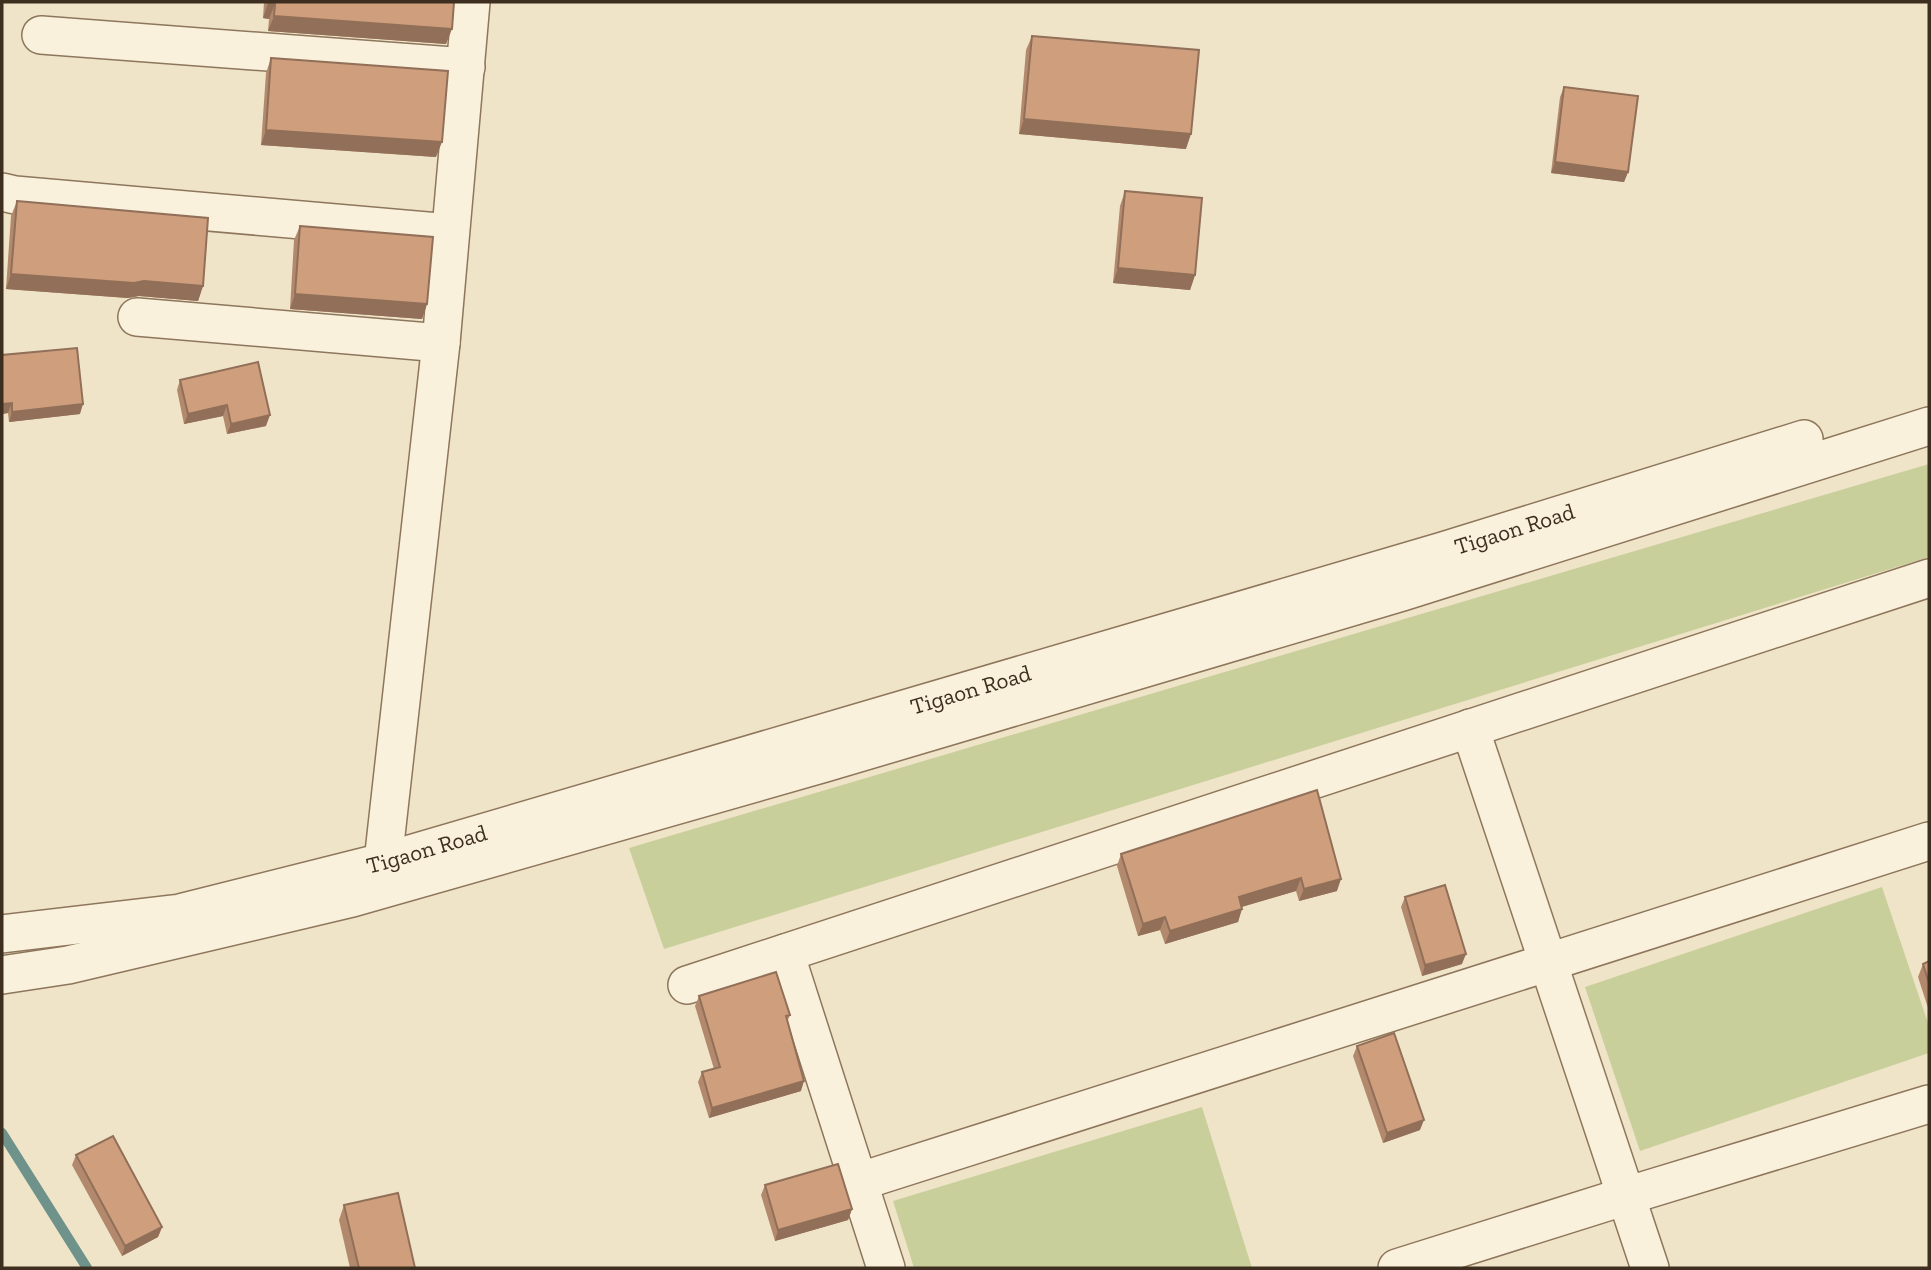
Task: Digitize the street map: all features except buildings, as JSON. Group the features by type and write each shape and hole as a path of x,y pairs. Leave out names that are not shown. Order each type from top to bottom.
{"street":[{"path":"383,862 440,343 471,2"},
{"path":"41,35 466,68"},
{"path":"2,192 450,233"},
{"path":"137,317 440,343"},
{"name":"Tigaon Road","path":"2,934 180,913 383,862 1443,551 1929,400"},
{"path":"2,975 68,965 365,895 825,763 1402,592 1929,426"},
{"path":"687,985 1929,578"},
{"path":"1469,728 1650,1268"},
{"path":"858,1182 1929,841"},
{"path":"785,953 886,1268"},
{"path":"1397,1268 1929,1104"}],"green space":[{"path":"1929,464 1929,557 664,949 629,848"},
{"path":"1882,887 1929,1026 1929,1053 1640,1151 1585,987"},
{"path":"1202,1107 1252,1268 914,1268 893,1201"}],"waterway":[{"path":"2,1133 87,1268"}]}
